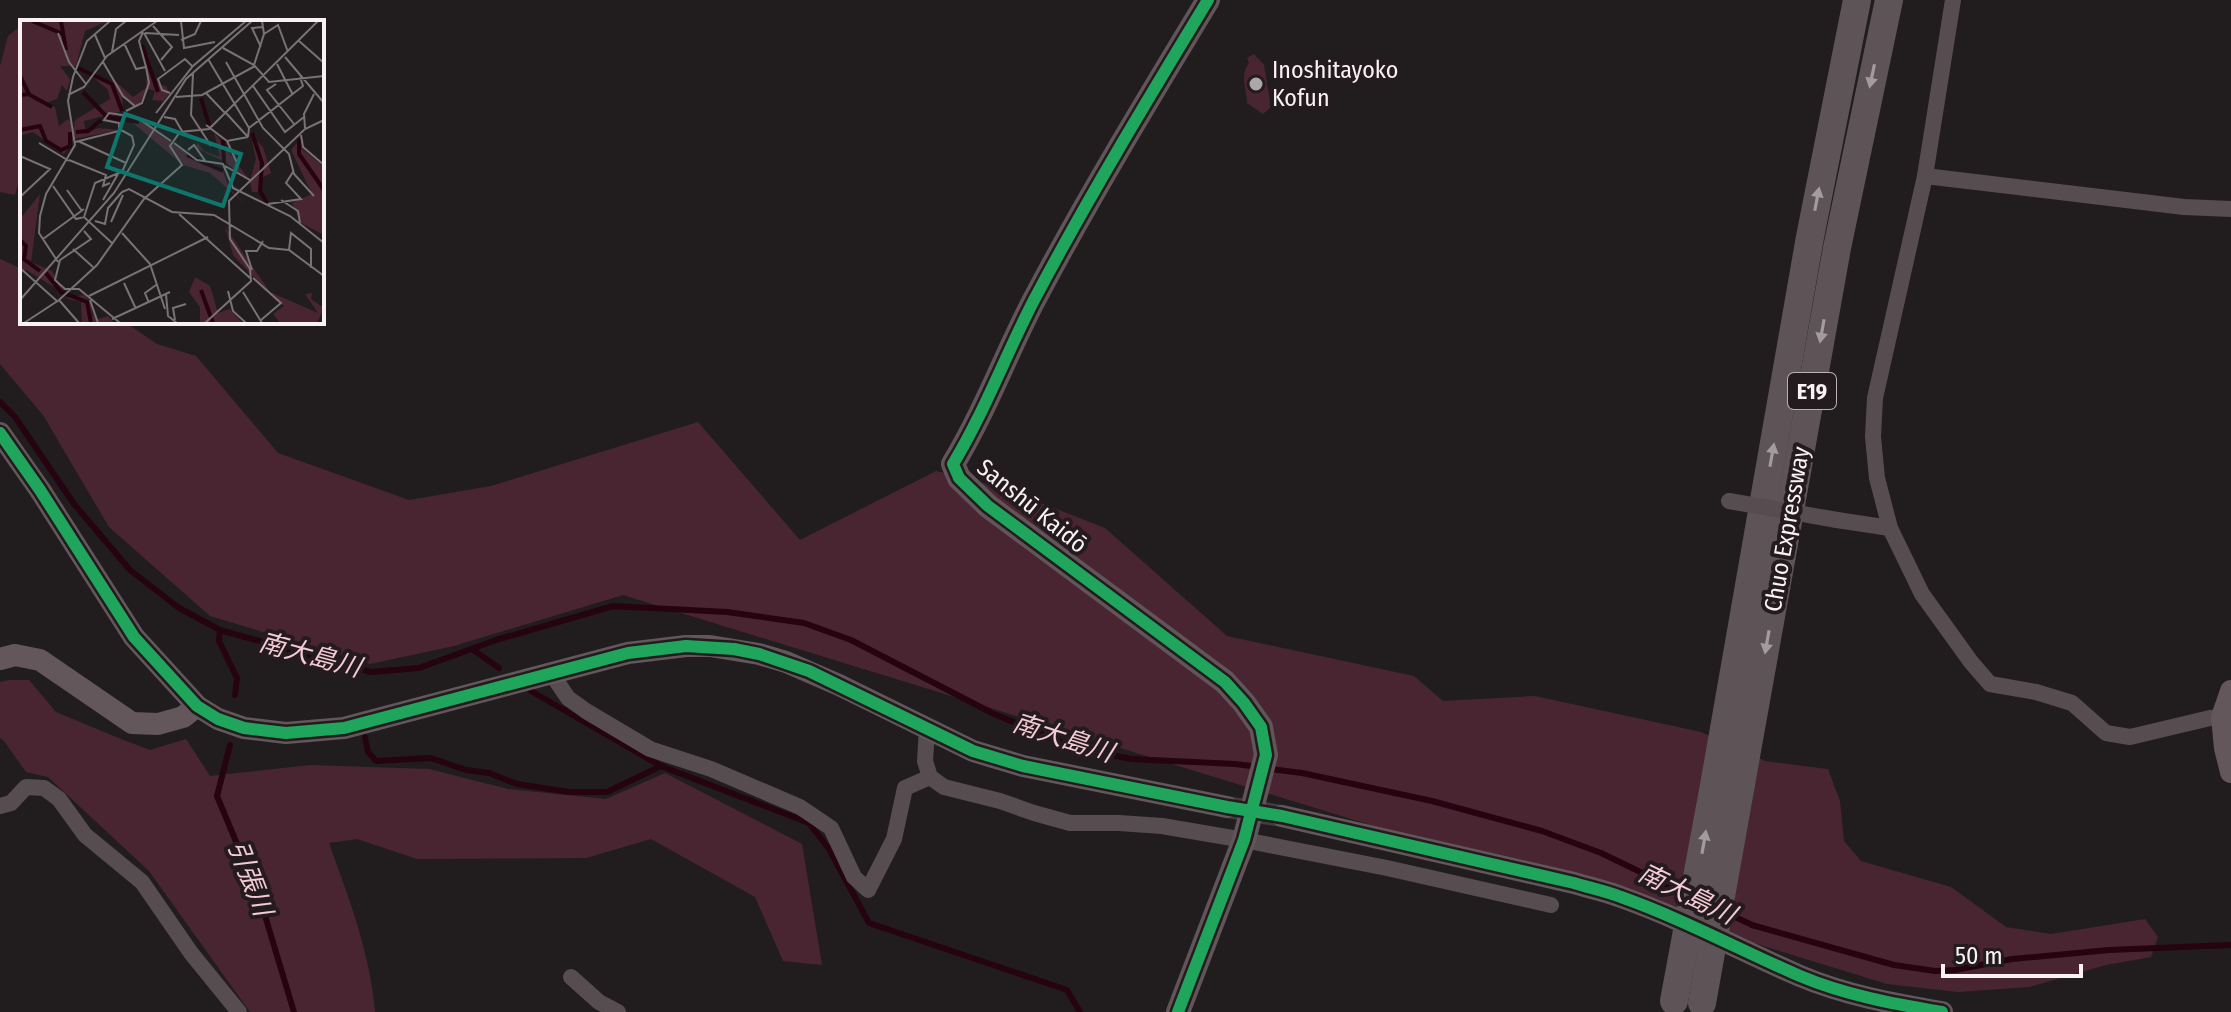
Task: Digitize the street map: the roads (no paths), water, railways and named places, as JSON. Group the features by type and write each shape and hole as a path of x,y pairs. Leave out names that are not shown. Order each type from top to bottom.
{"highway":[{"name":"Chuo Expressway","path":"1701,1008 1728,782 1810,237 1857,0"},
{"name":"Chuo Expressway","path":"1673,1007 1728,782 1889,0"}],"main road":[{"name":"Sanshū Kaidō","path":"1178,1012 1244,840 1266,755 1261,727 1225,682 988,506 959,478 953,464 1086,204 1208,0"}],"street":[{"path":"1953,0 1925,176 1875,398 1873,437 1877,478 1890,528 1922,594 1990,684 2036,692 2072,703 2106,733 2130,737 2222,717"},
{"path":"1925,176 2184,207 2231,209"},
{"path":"0,433 134,637 197,706 218,719 244,728 286,733 317,732 370,723 628,653 686,646 734,649 809,671 973,751 1023,766 1227,807"},
{"path":"1729,501 1890,528"},
{"path":"0,659 15,655 40,660 132,723 158,724 183,717 197,706"},
{"path":"551,673 568,698 650,749 711,769 800,807 831,828 854,877 868,890 894,839 905,788 930,777"},
{"path":"2231,691 2222,717 2231,772"},
{"path":"927,729 925,761 930,777 944,787 1070,823 1162,826 1387,868 1551,905"},
{"path":"0,806 11,803 26,787 44,788 59,799 85,835 142,882 191,953 239,1012"},
{"path":"1282,816 1619,896 1843,991 1942,1012"},
{"path":"571,977 599,1002 618,1012"}],"waterway":[{"name":"南大島川","path":"0,402 15,417 74,504 130,570 179,608 220,630 371,672 419,668 496,640 613,606 727,612 804,623 851,640 994,714 1073,747 1131,759 1259,767"},
{"name":"引張川","path":"220,630 219,641 237,678 235,695"},
{"path":"472,649 499,668"},
{"path":"531,691 661,766 809,823 829,849 869,923 1067,990 1080,1012"},
{"path":"365,737 368,752 376,761 431,758 466,770 489,773 517,784 569,792 607,792 661,766"},
{"name":"引張川","path":"230,745 217,796 260,899 294,1012"},
{"name":"南大島川","path":"1270,769 1432,801 1542,831 1601,853 1686,894"},
{"name":"南大島川","path":"1725,912 1752,925 1894,965 1935,971 2012,959 2109,950 2231,945"}],"tunnel":[{"path":"1227,807 1282,816"}],"place":[{"name":"Inoshitayoko Kofun","path":"1256,84"}]}
